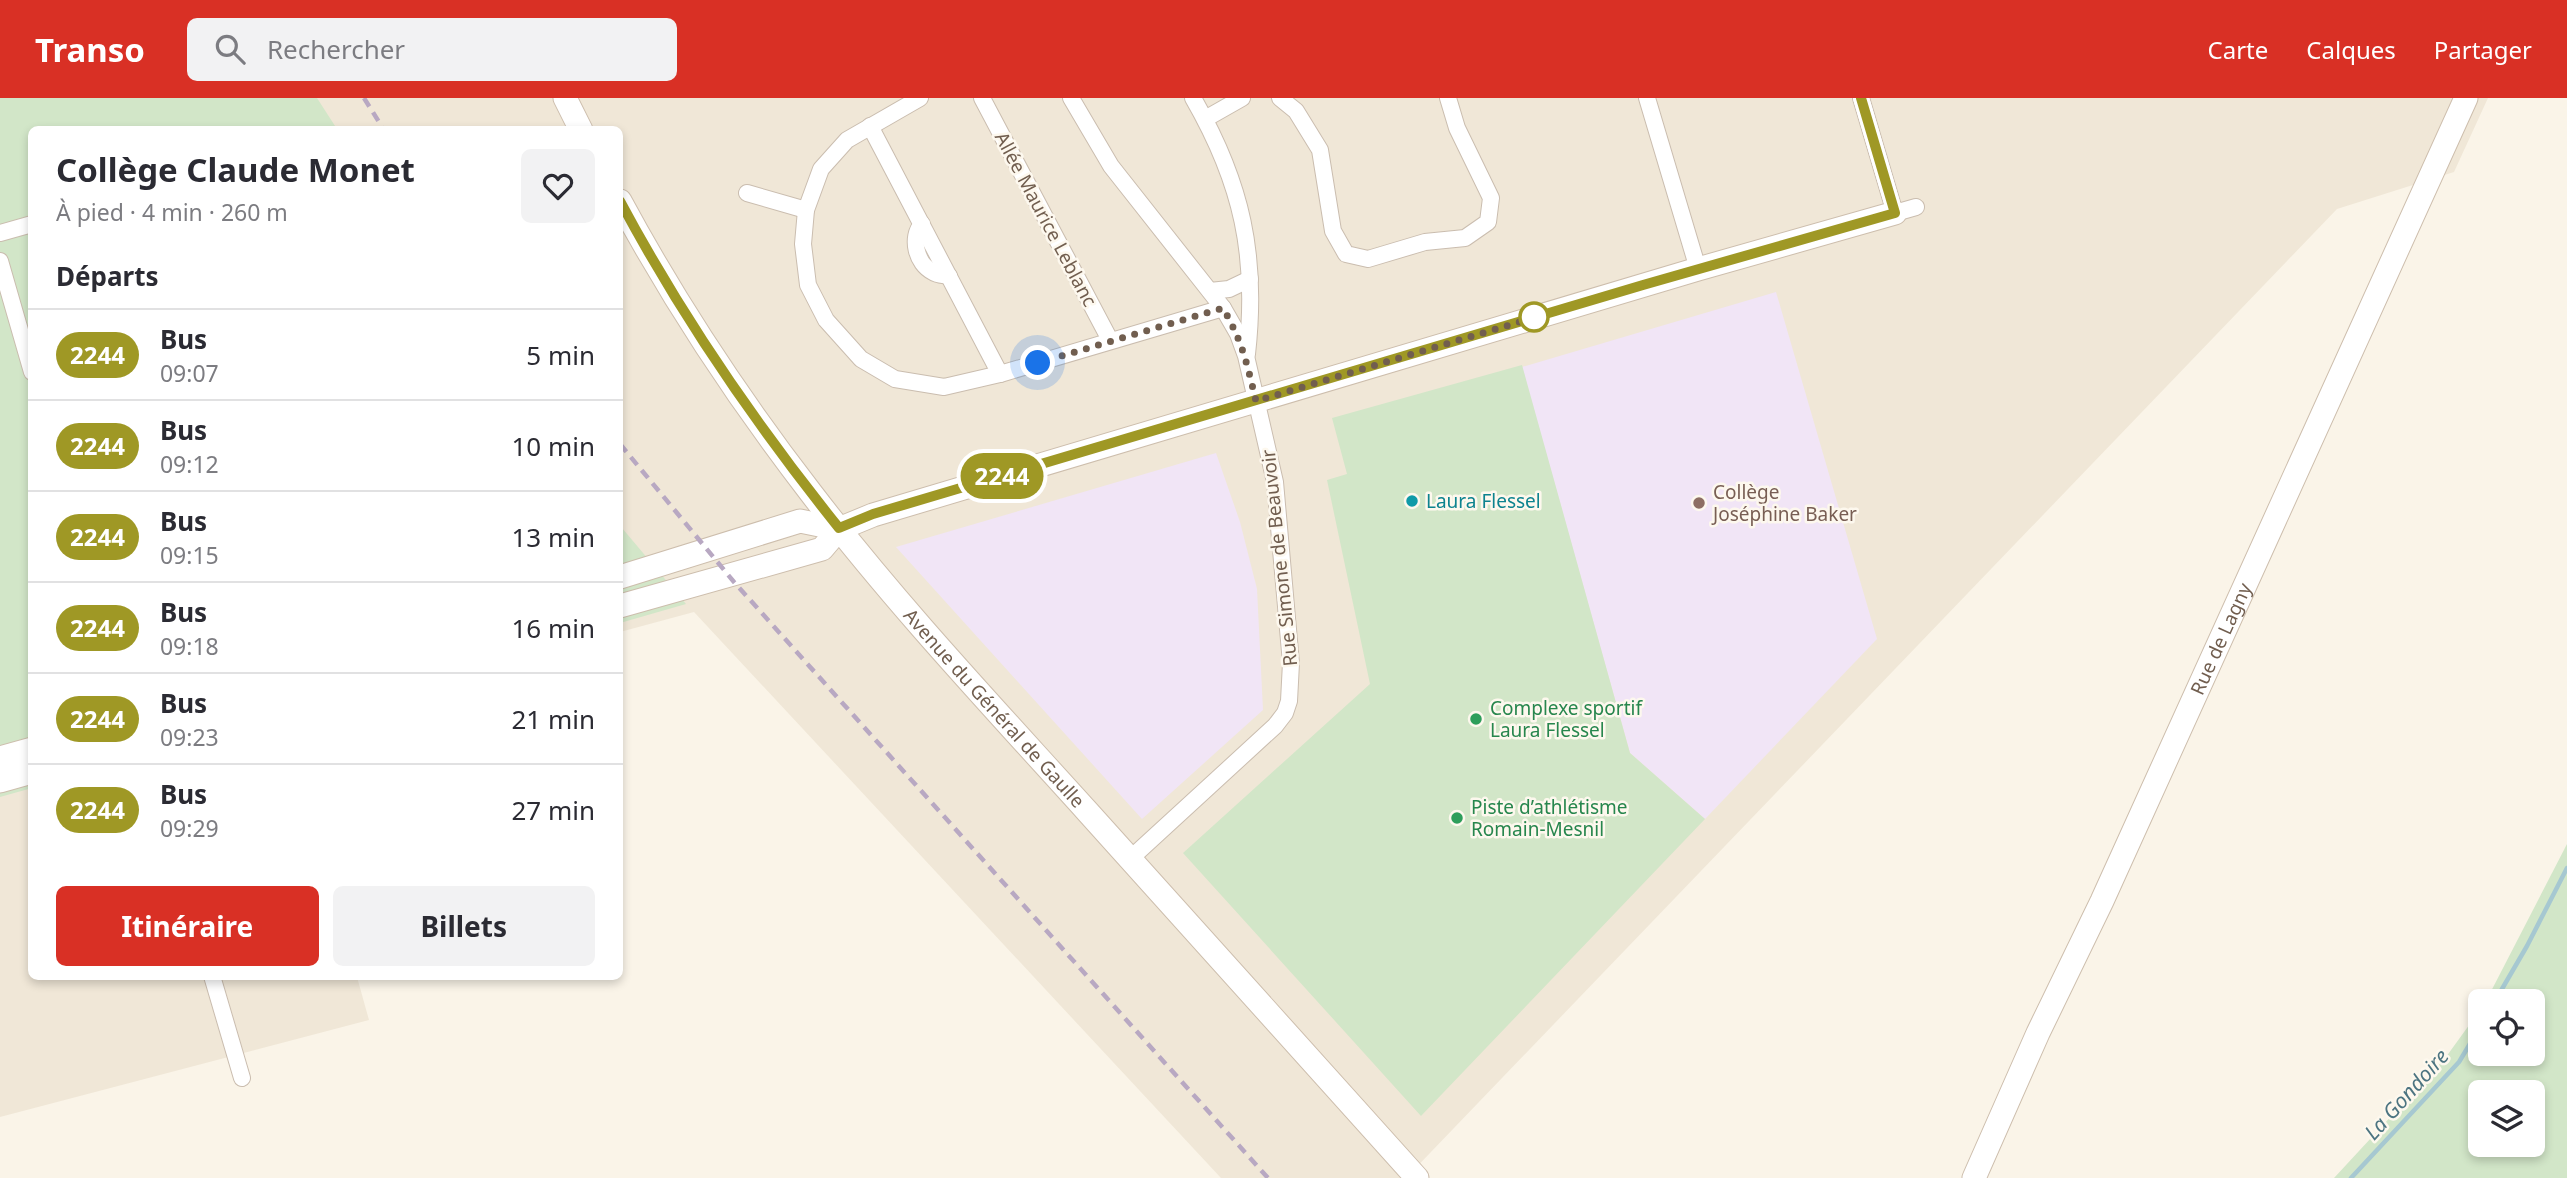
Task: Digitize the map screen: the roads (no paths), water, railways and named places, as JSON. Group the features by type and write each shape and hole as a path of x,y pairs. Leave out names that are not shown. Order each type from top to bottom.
{"main road":[{"path":"565,98 578,126"},
{"name":"Rue de Lagny","path":"1974,1178 2466,98"},
{"name":"Avenue du Général de Gaulle","path":"623,207 650,257 730,381 839,528 935,644 1417,1178"},
{"path":"623,605 822,549 839,528 873,514 1905,210"},
{"path":"623,576 800,522 839,528"},
{"path":"0,758 28,750"},
{"path":"0,781 28,773"}],"street":[{"path":"920,98 847,140 821,169 806,210 803,244 808,285 826,320 861,359 895,379 944,387 1000,374 1223,308"},
{"name":"Allée Maurice Leblanc","path":"982,98 1110,340"},
{"path":"1071,98 1111,166 1223,308 1247,356"},
{"path":"1193,98 1231,173 1239,199 1250,279 1251,318 1247,356"},
{"path":"1205,120 1242,98"},
{"path":"1280,98 1296,111 1320,150 1333,231 1346,254 1368,259 1425,242 1465,238 1488,222 1491,198 1457,128 1448,98"},
{"path":"1647,98 1698,269"},
{"path":"1861,98 1905,210"},
{"path":"870,126 1000,374"},
{"path":"747,193 806,210"},
{"path":"0,233 28,226"},
{"path":"0,261 28,358"},
{"path":"1210,291 1228,289 1250,279"},
{"name":"Rue Simone de Beauvoir","path":"1130,859 1275,726 1285,713 1289,701 1291,663 1275,482 1247,356"},
{"path":"213,980 242,1078"}],"waterway":[{"name":"La Gondoire","path":"2502,989 2567,868"},
{"name":"La Gondoire","path":"2351,1178 2459,1062 2468,1047"}],"railway":[{"path":"364,98 382,126"},
{"path":"623,448 734,582 1268,1178"}],"place":[{"name":"Laura Flessel","path":"1412,501"},
{"name":"Collège Joséphine Baker","path":"1699,503"},
{"name":"Complexe sportif Laura Flessel","path":"1476,719"},
{"name":"Piste d’athlétisme Romain-Mesnil","path":"1457,818"}]}
